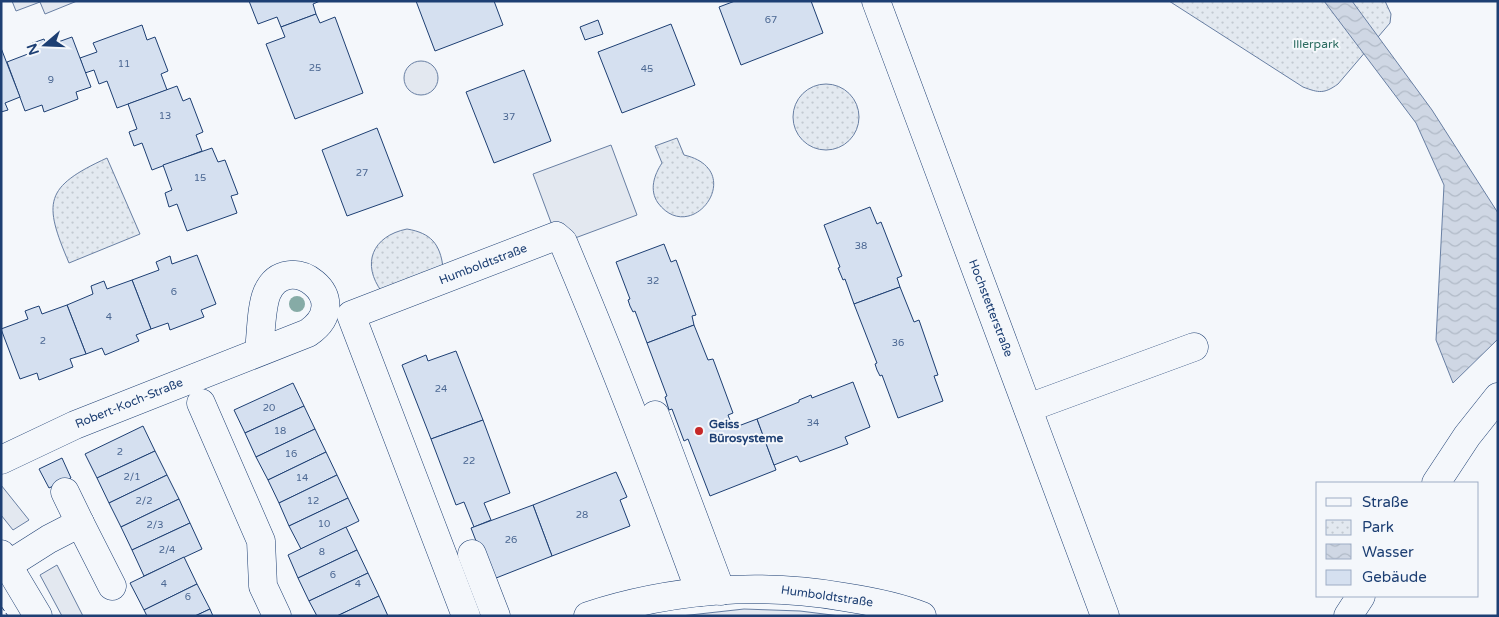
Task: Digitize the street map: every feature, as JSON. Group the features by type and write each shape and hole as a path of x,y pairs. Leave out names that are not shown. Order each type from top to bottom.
{"street":[{"name":"Hochstetterstraße","path":"876,1 1105,616"},
{"name":"Humboldtstraße","path":"466,616 351,316 556,236 563,242 595,319 682,543 710,591"},
{"path":"1028,408 1194,347"},
{"name":"Robert-Koch-Straße","path":"1,460 75,425 259,351"},
{"path":"1437,482 1467,436 1498,397"},
{"path":"201,403 261,541 263,586 277,616"},
{"path":"655,415 710,591"},
{"path":"65,492 112,586"},
{"path":"38,616 5,559 80,523"},
{"path":"472,554 496,616"},
{"name":"Humboldtstraße","path":"588,616 643,601 710,591 772,589 860,599 922,616"},
{"path":"1348,616 1360,597"}],"green space":[{"name":"Illerpark","path":"1169,1 1385,1 1391,14 1390,23 1338,84 1329,90 1321,92 1303,87"},
{"path":"832,84 850,93 857,104 859,117 857,130 850,141 839,148 820,150 802,141 795,130 793,111 802,93 813,86"},
{"path":"677,138 684,155 703,163 712,175 713,189 708,202 698,212 686,217 672,214 658,203 653,188 657,172 662,163 655,146"},
{"path":"107,158 140,234 69,263 55,225 53,211 55,198 60,188 71,178"},
{"path":"407,229 422,233 433,241 442,259 443,267 382,292 372,271 371,262 374,253 378,245 385,238"}],"shaded area":[{"path":"12,1 77,1 45,14 40,2 16,11"},
{"path":"421,61 433,66 438,78 433,90 421,95 409,90 404,78 409,66"},
{"path":"611,145 637,215 559,244 533,174"},
{"path":"1,485 29,520 13,530 1,515"},
{"path":"57,565 83,616 62,616 40,575"},
{"path":"744,609 800,611 840,616 681,616"}],"water":[{"path":"1324,1 1352,1 1432,110 1498,213 1498,339 1453,383 1436,340 1444,185 1416,123"}],"building":[{"path":"249,1 320,1 313,4 316,14 281,27 277,17 258,24"},
{"path":"416,1 494,1 503,25 435,51"},
{"path":"735,1 811,1 823,33 741,65 719,7"},
{"path":"316,14 320,23 335,17 363,93 295,119 266,44 285,37 281,27"},
{"path":"598,20 603,34 585,40 580,27"},
{"path":"671,24 695,85 622,113 598,52"},
{"path":"142,25 147,40 155,37 168,71 161,74 167,90 117,108 107,81 99,84 94,70 85,73 80,58 97,52 93,43"},
{"path":"72,37 91,87 76,92 78,99 44,112 42,105 25,111 7,62 33,52 30,44 44,39 47,46"},
{"path":"1,48 20,97 5,103 8,110 1,112"},
{"path":"524,70 551,141 494,163 466,92"},
{"path":"177,86 183,101 190,98 203,132 196,135 202,151 152,170 142,143 134,146 129,132 137,129 128,104"},
{"path":"377,128 403,196 347,216 322,150"},
{"path":"212,148 218,162 225,160 238,194 231,196 237,213 187,231 177,204 169,207 165,193 172,190 163,165"},
{"path":"870,207 877,224 881,222 902,276 897,278 900,287 854,304 845,279 843,280 838,268 840,267 824,225"},
{"path":"664,244 671,262 676,260 696,315 692,316 694,325 647,343 635,311 633,312 630,306 628,300 630,299 616,262"},
{"path":"197,255 216,304 201,310 204,317 170,330 168,323 151,329 132,280 159,270 156,262 170,256 172,264"},
{"path":"132,280 151,329 136,335 139,341 105,355 102,348 86,354 67,305 93,294 91,286 104,281 107,289"},
{"path":"900,287 914,322 919,320 938,375 934,376 943,401 898,418 882,375 880,376 877,370 875,364 877,363 854,304"},
{"path":"67,305 86,354 70,359 73,367 39,380 37,373 20,379 1,329 28,319 25,311 33,308 39,306 42,314"},
{"path":"694,325 708,360 713,359 733,413 728,415 733,428 757,419 776,470 710,496 688,439 684,441 672,409 669,410 665,397 667,396 647,343"},
{"path":"456,351 483,420 431,439 402,365 426,355 428,361"},
{"path":"853,382 870,427 845,437 848,444 800,462 797,456 774,465 757,419 799,402 799,400 811,395 812,398"},
{"path":"293,383 304,406 245,433 234,410"},
{"path":"304,406 315,429 256,457 245,433"},
{"path":"483,420 510,493 484,503 491,520 474,527 464,502 456,505 431,439"},
{"path":"143,426 155,451 97,478 85,454"},
{"path":"315,429 326,452 268,480 256,457"},
{"path":"155,451 167,475 109,503 97,478"},
{"path":"326,452 337,475 279,503 268,480"},
{"path":"62,458 71,478 49,488 39,469"},
{"path":"616,472 627,497 620,500 630,526 552,556 533,505"},
{"path":"167,475 179,499 121,527 109,503"},
{"path":"337,475 348,498 289,526 279,503"},
{"path":"348,498 359,521 301,549 289,526"},
{"path":"179,499 190,523 132,550 121,527"},
{"path":"533,505 552,556 491,580 471,528"},
{"path":"190,523 202,549 144,576 132,550"},
{"path":"346,527 357,550 298,578 288,555"},
{"path":"357,550 368,573 309,601 298,578"},
{"path":"184,557 197,584 144,610 130,583"},
{"path":"368,573 379,596 337,616 317,616 309,601"},
{"path":"197,584 210,609 195,616 147,616 144,610"},
{"path":"379,596 388,616 337,616"},
{"path":"210,609 213,616 195,616"}],"fence":[{"path":"1,606 8,616"}],"place":[{"name":"Geiss Bürosysteme","path":"699,431"}]}
